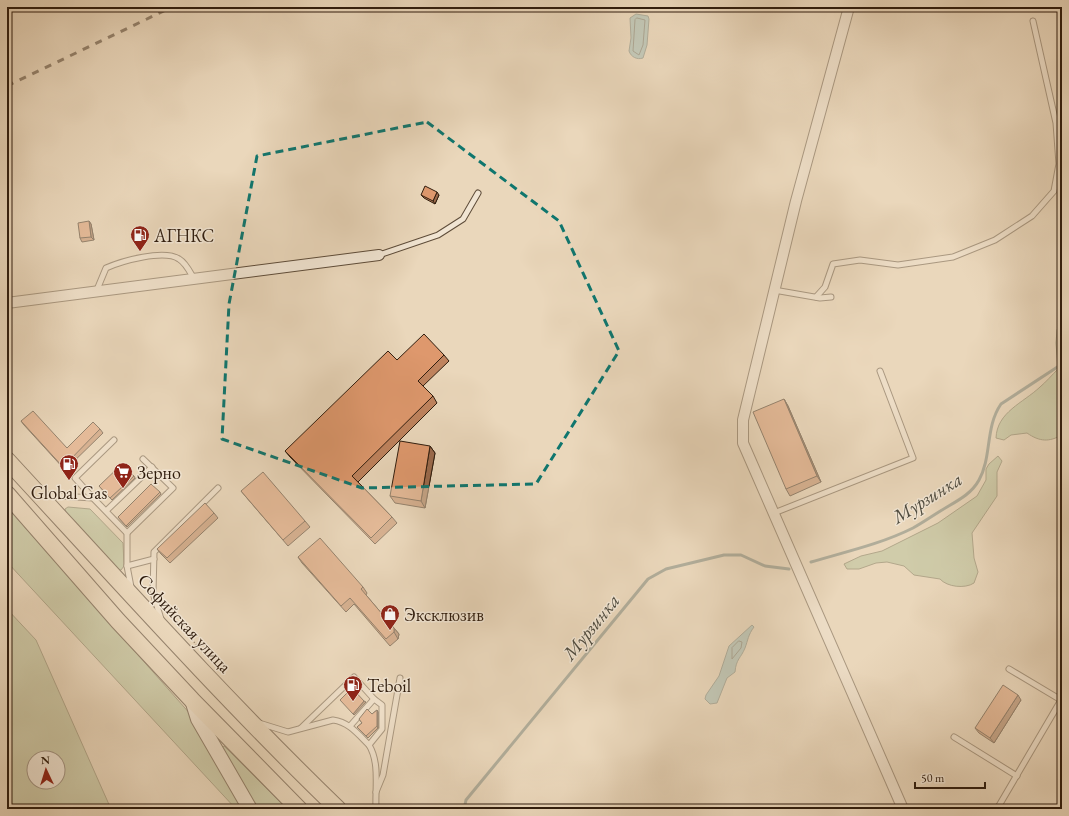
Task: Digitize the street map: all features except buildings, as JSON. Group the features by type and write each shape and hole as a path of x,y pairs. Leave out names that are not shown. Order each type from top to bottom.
{"main road":[{"name":"Софийская улица","path":"7,460 246,718 338,809"},
{"path":"7,494 118,621 192,700 299,809"}],"street":[{"path":"849,7 796,201 774,290 743,420 743,443 903,809"},
{"path":"7,303 379,254"},
{"path":"192,700 198,719 250,809"}],"lane":[{"path":"816,297 824,286 833,264 860,260 898,264 953,257 995,240 1032,216 1054,192 1059,164 1056,123 1033,21"},
{"path":"379,254 438,235 463,219 478,193"},
{"path":"96,292 106,268 117,263 142,257 163,256 179,258 194,279"},
{"path":"774,290 816,297 831,297"},
{"path":"774,513 913,458 880,371"},
{"path":"114,440 75,478 128,533"},
{"path":"133,596 127,566 128,533 173,488 143,459"},
{"path":"107,510 152,467"},
{"path":"165,632 153,593 154,552 218,488"},
{"path":"38,494 93,498"},
{"path":"127,566 154,559"},
{"path":"997,809 1061,700 1009,669"},
{"path":"300,728 354,677 374,699 382,705 382,729 369,745"},
{"path":"376,792 383,775 400,678"},
{"path":"350,726 374,699"},
{"path":"246,718 288,732 333,720 350,726 374,752 376,762 376,809"},
{"path":"954,737 1017,776"}],"highlighted area":[{"path":"427,122 559,221 619,351 536,484 362,488 222,439 229,304 257,156"}],"green space":[{"path":"1062,316 1062,435 1049,440 1036,438 1027,433 1011,435 1004,440 996,438 997,429 1006,415 1033,393 1058,369 1056,343 1057,330"},
{"path":"998,456 1002,461 997,472 997,496 972,533 974,558 978,572 974,583 966,586 951,585 940,579 914,575 904,566 887,562 876,563 859,569 847,569 844,564 861,556 882,551 938,523 977,496 986,480 986,469"},
{"path":"7,507 192,716 248,809 236,809 7,562"},
{"path":"68,507 90,509 123,543 124,566 121,570 119,570 66,515 65,509"},
{"path":"7,609 36,640 111,809 7,809"},
{"path":"224,746 287,809 258,809 220,749"}],"water":[{"path":"636,14 648,16 649,19 647,45 643,58 641,59 633,56 629,51 631,38 630,18"},
{"path":"752,625 754,627 738,661 735,672 727,678 717,703 710,704 705,699 706,695 719,676 729,646"}],"waterway":[{"name":"Мурзинка","path":"811,562 901,534 917,526 965,496 976,485 983,471 986,462 990,432 996,413 1001,404 1062,364"},
{"name":"Мурзинка","path":"464,809 466,800 648,579 666,569 724,555 741,555 765,566 789,569"}],"railway":[{"path":"7,86 172,7"}],"place":[{"name":"АГНКС","path":"140,252"},
{"name":"Global Gas","path":"69,481"},
{"name":"Зерно","path":"123,489"},
{"name":"Эксклюзив","path":"390,631"},
{"name":"Teboil","path":"353,702"}]}
